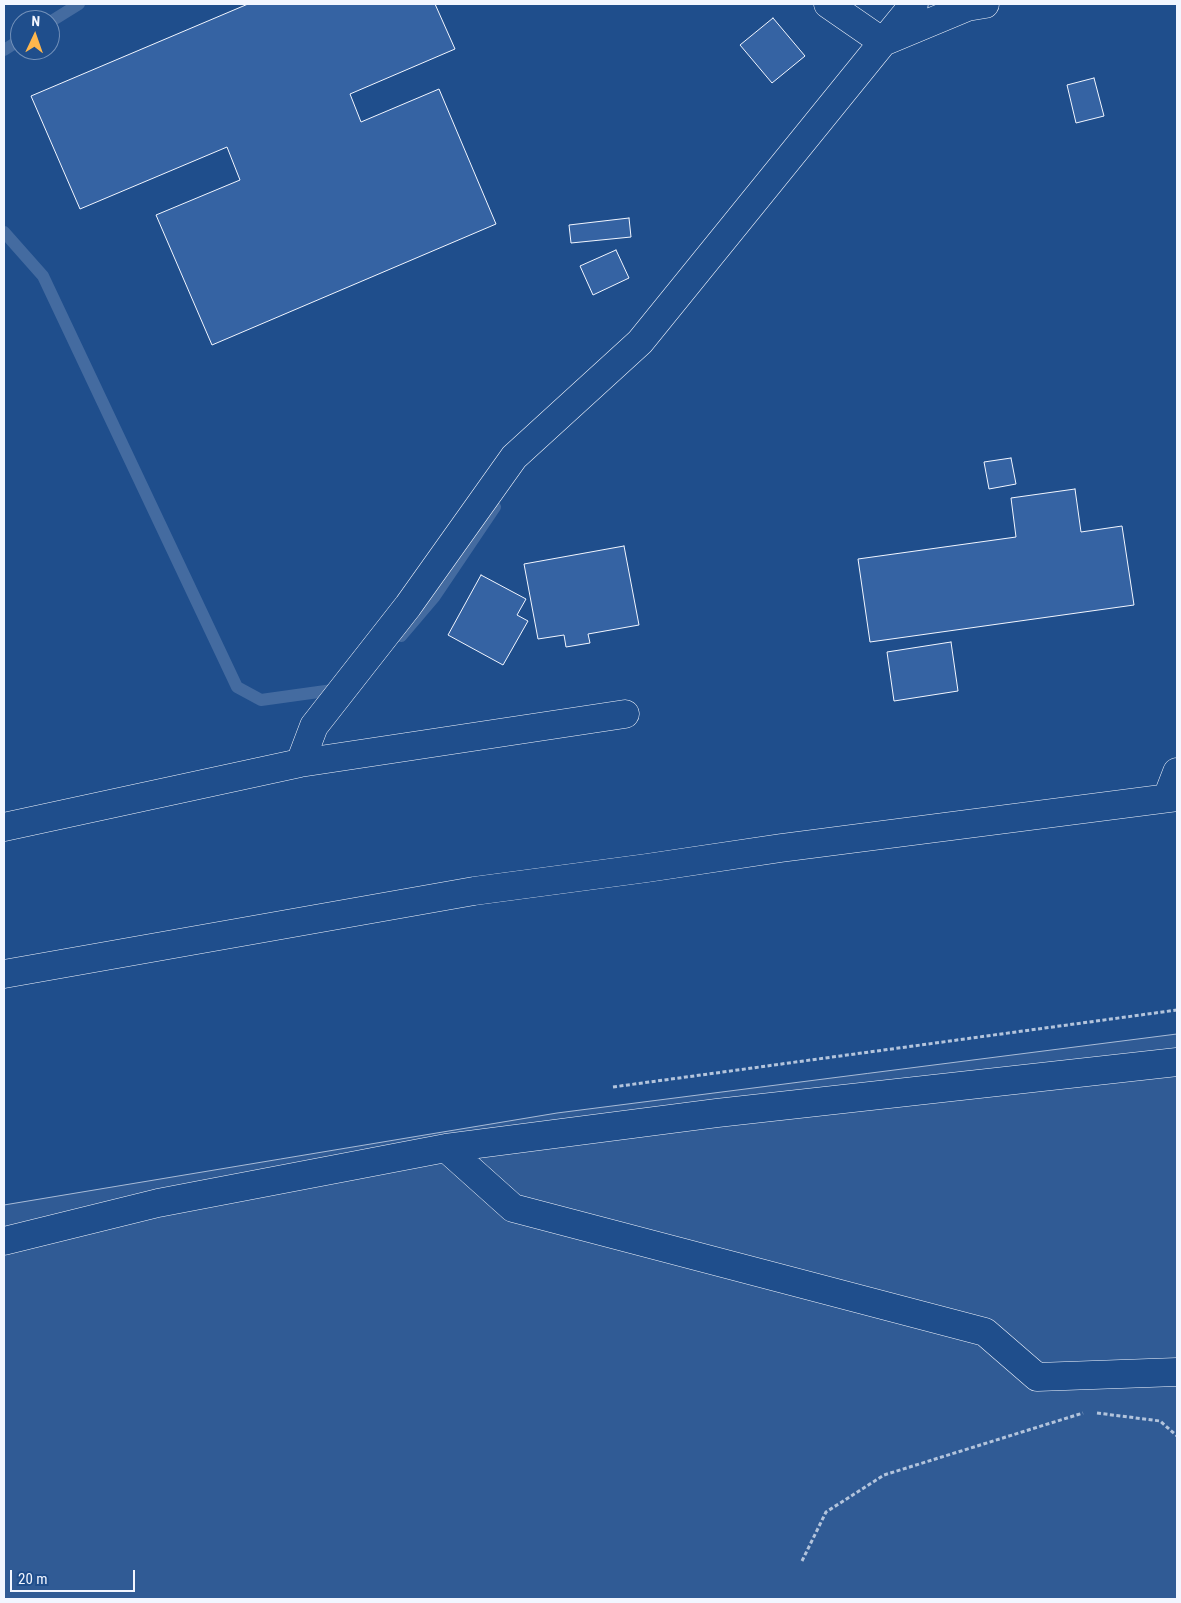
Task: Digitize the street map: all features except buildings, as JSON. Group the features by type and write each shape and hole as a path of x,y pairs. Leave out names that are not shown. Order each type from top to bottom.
{"street":[{"path":"828,4 883,42"},
{"path":"300,763 314,726 408,606 514,457 640,342 914,4"},
{"path":"883,42 968,7 986,4"},
{"path":"4,828 300,763 625,714"},
{"path":"4,974 474,891 781,848 1172,798 1177,772"},
{"path":"4,1241 158,1204 446,1148 717,1113 1177,1062"},
{"path":"446,1148 513,1208 984,1332 1037,1377 1177,1372"}],"path":[{"path":"802,1562 826,1512 884,1475 1088,1412 1160,1420 1177,1436"}],"shaded area":[{"path":"1177,1034 1177,1599 4,1599 4,1205 557,1113"}],"waterway":[{"path":"60,16 79,4"},
{"path":"4,50 10,46"},
{"path":"4,232 43,276 237,687 261,700 340,689"},
{"path":"401,636 435,596 495,507"}]}
